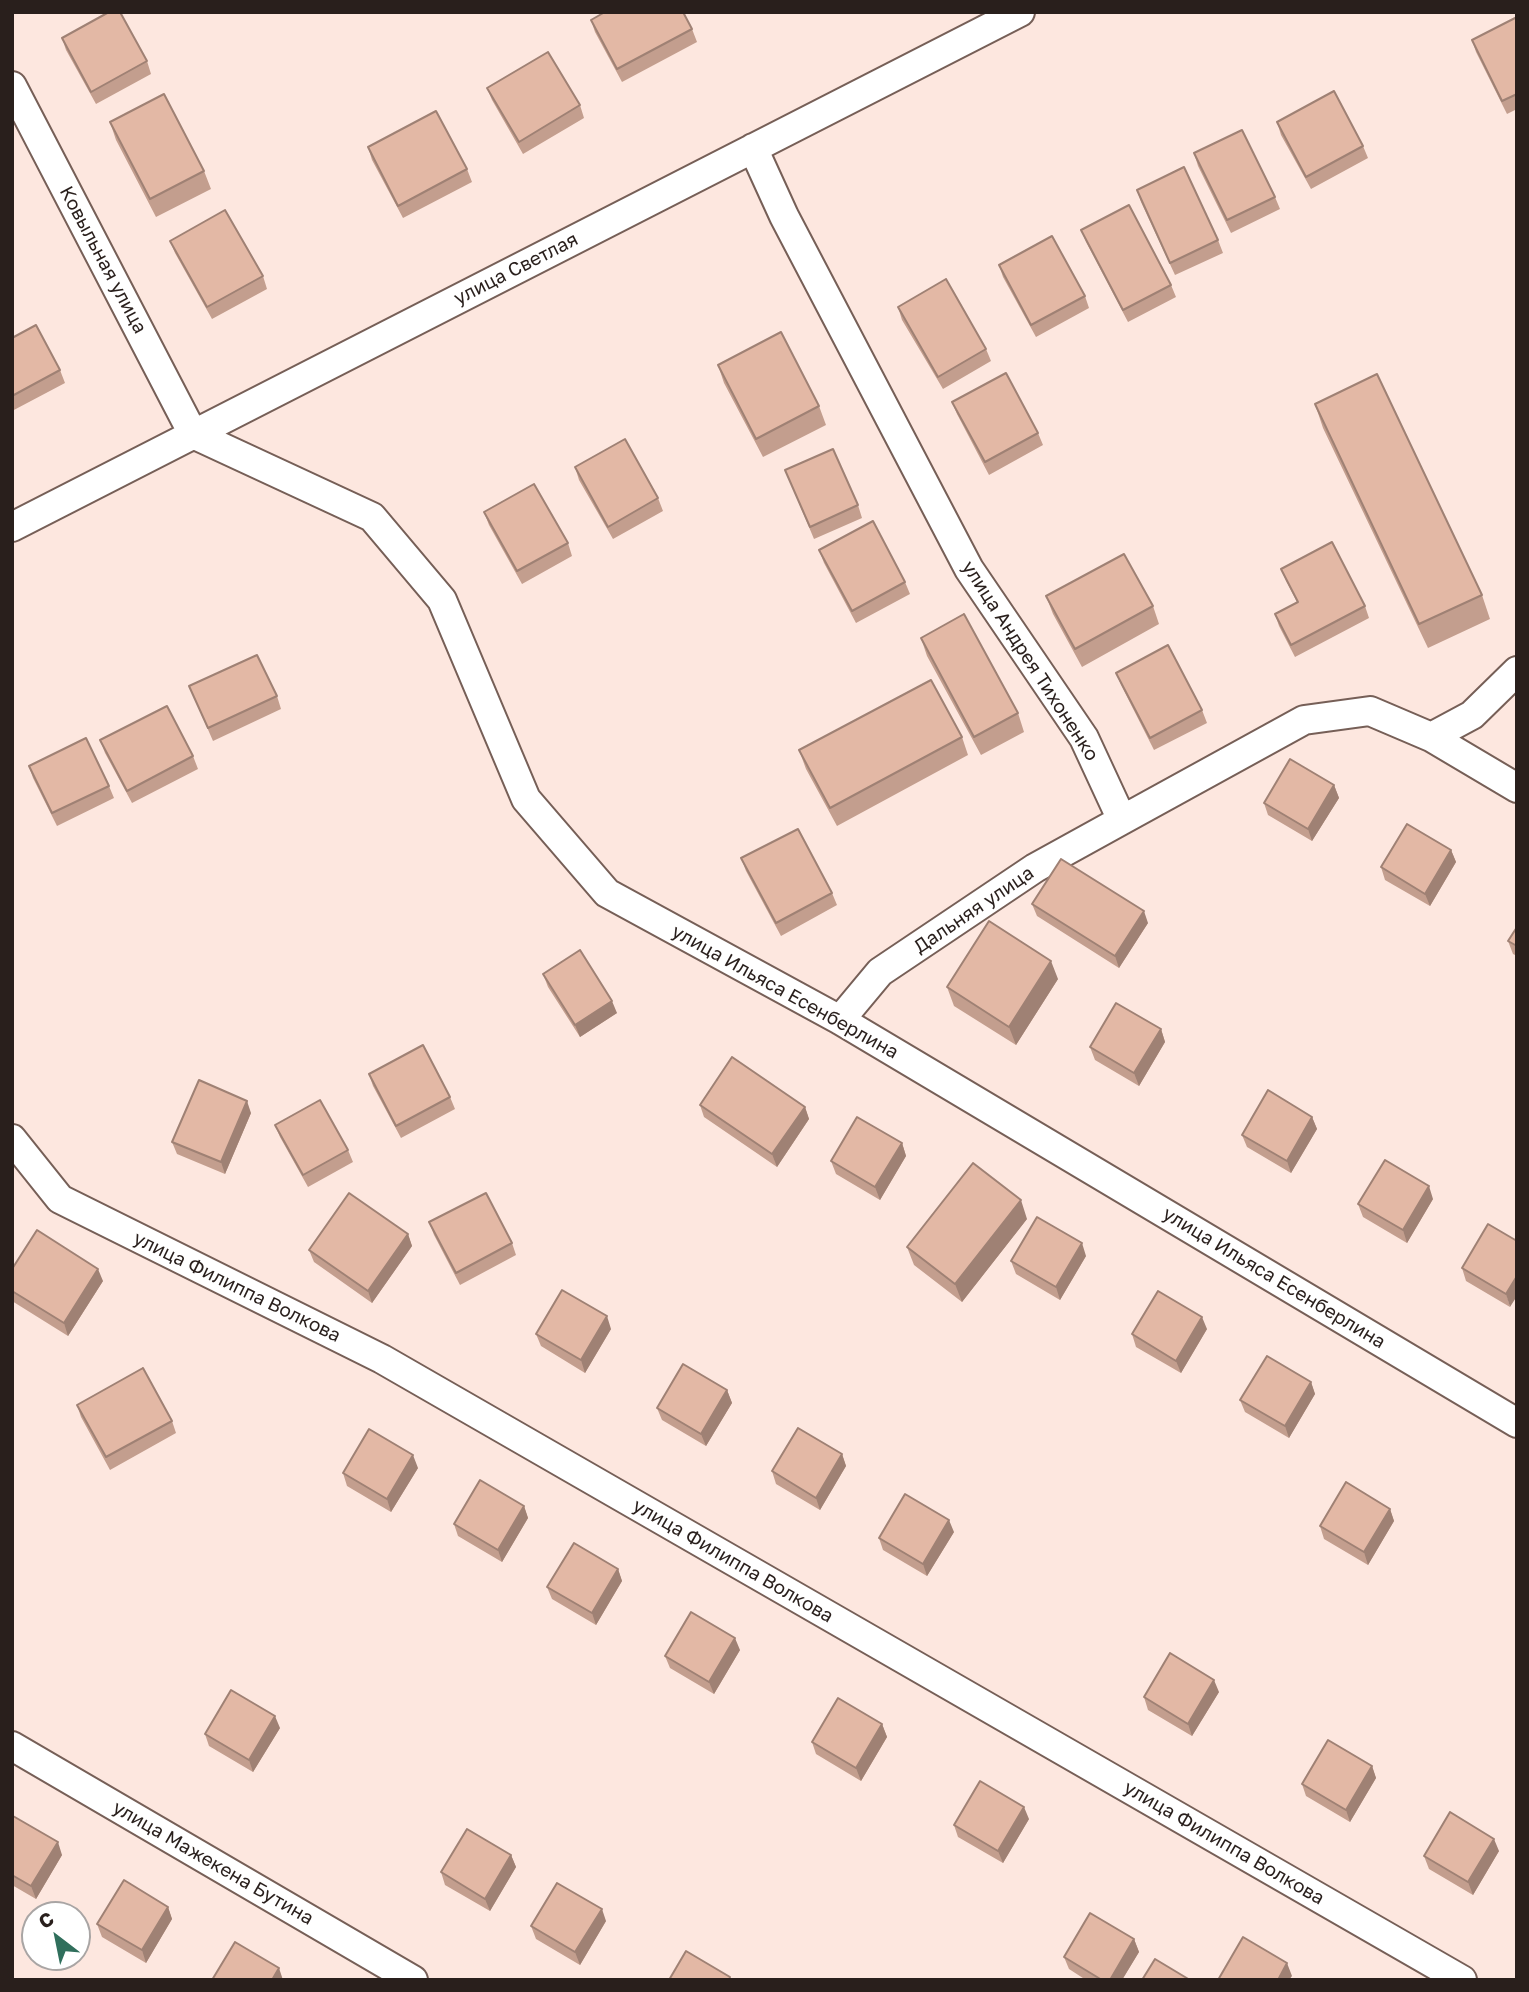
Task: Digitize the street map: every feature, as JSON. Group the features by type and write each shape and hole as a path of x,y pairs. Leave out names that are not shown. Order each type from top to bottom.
{"street":[{"name":"улица Светлая","path":"12,527 1020,12"},
{"name":"Ковыльная улица","path":"12,86 194,434"},
{"name":"улица Андрея Тихоненко","path":"753,148 784,216 969,569 1084,738 1122,820"},
{"name":"улица Ильяса Есенберлина","path":"194,434 372,517 442,600 526,799 607,893 840,1020 1517,1423"},
{"path":"1431,737 1472,715 1517,671"},
{"path":"1122,820 1304,720 1370,710 1431,737 1517,788"},
{"name":"Дальняя улица","path":"840,1020 880,972 1035,868 1122,820"},
{"name":"улица Филиппа Волкова","path":"12,1139 60,1199 382,1359 1462,1980"},
{"name":"улица Мажекена Бутина","path":"12,1746 413,1980"}],"building":[{"path":"109,12 120,12 147,61 91,92 62,38"},
{"path":"605,12 683,12 692,29 617,69 591,20"},
{"path":"1517,17 1517,94 1502,101 1472,40"},
{"path":"548,52 580,105 519,142 487,88"},
{"path":"1334,91 1363,146 1306,177 1277,122"},
{"path":"164,94 204,171 150,199 110,122"},
{"path":"436,111 467,169 398,206 368,147"},
{"path":"1242,130 1275,197 1227,220 1194,153"},
{"path":"1184,167 1218,240 1170,263 1137,190"},
{"path":"1129,205 1171,285 1123,310 1081,230"},
{"path":"225,210 263,276 207,307 170,241"},
{"path":"1052,236 1085,296 1031,325 999,265"},
{"path":"946,279 986,349 938,377 898,307"},
{"path":"36,325 60,370 12,396 12,338"},
{"path":"781,332 819,406 756,439 718,365"},
{"path":"1006,373 1038,433 985,462 952,402"},
{"path":"1377,374 1482,595 1419,624 1315,404"},
{"path":"625,439 658,498 608,527 575,467"},
{"path":"833,449 858,505 810,527 785,470"},
{"path":"534,484 568,543 517,571 484,512"},
{"path":"873,521 905,582 852,611 819,550"},
{"path":"1332,542 1365,606 1291,645 1275,614 1298,602 1281,569"},
{"path":"1124,554 1153,606 1075,649 1046,596"},
{"path":"964,614 1018,713 974,737 921,638"},
{"path":"1168,645 1202,710 1150,738 1116,673"},
{"path":"257,655 277,696 208,728 189,686"},
{"path":"931,680 962,737 830,808 799,750"},
{"path":"167,706 193,756 127,791 100,740"},
{"path":"86,738 109,786 52,813 29,766"},
{"path":"1290,759 1334,785 1308,829 1264,803"},
{"path":"1407,824 1451,850 1425,894 1381,867"},
{"path":"798,829 832,893 776,923 741,858"},
{"path":"1061,859 1144,911 1115,956 1032,904"},
{"path":"989,921 1051,961 1009,1027 947,987"},
{"path":"1517,927 1517,946 1508,941"},
{"path":"580,950 612,1001 575,1025 543,974"},
{"path":"1116,1003 1161,1029 1134,1073 1090,1047"},
{"path":"423,1045 450,1097 396,1126 369,1074"},
{"path":"732,1057 805,1107 772,1154 700,1105"},
{"path":"199,1080 247,1101 221,1162 172,1142"},
{"path":"1268,1090 1312,1117 1287,1161 1242,1135"},
{"path":"320,1100 348,1150 303,1175 275,1125"},
{"path":"857,1117 902,1143 875,1187 831,1161"},
{"path":"1385,1160 1429,1186 1403,1230 1358,1204"},
{"path":"973,1163 1021,1200 955,1284 907,1247"},
{"path":"349,1193 408,1234 368,1291 309,1250"},
{"path":"486,1193 512,1243 456,1273 429,1222"},
{"path":"1037,1217 1082,1243 1056,1287 1011,1261"},
{"path":"1488,1224 1517,1241 1517,1276 1506,1294 1462,1268"},
{"path":"37,1230 98,1269 64,1323 12,1291 12,1269"},
{"path":"562,1290 607,1316 581,1360 536,1334"},
{"path":"1158,1291 1202,1317 1176,1361 1132,1334"},
{"path":"1267,1356 1311,1382 1285,1426 1240,1400"},
{"path":"683,1364 727,1390 701,1434 657,1408"},
{"path":"143,1368 172,1421 106,1457 77,1405"},
{"path":"798,1428 842,1454 816,1498 772,1471"},
{"path":"369,1429 413,1455 387,1499 343,1473"},
{"path":"480,1480 524,1506 498,1550 454,1524"},
{"path":"1346,1482 1390,1509 1364,1552 1320,1526"},
{"path":"905,1494 949,1520 923,1564 879,1538"},
{"path":"574,1543 618,1569 592,1613 547,1587"},
{"path":"691,1612 735,1638 709,1682 665,1656"},
{"path":"1170,1653 1214,1680 1188,1724 1144,1697"},
{"path":"231,1690 275,1716 249,1760 205,1734"},
{"path":"838,1698 882,1724 856,1768 812,1742"},
{"path":"1328,1740 1372,1766 1346,1810 1302,1784"},
{"path":"980,1781 1024,1807 998,1851 954,1825"},
{"path":"1450,1812 1494,1839 1468,1882 1424,1856"},
{"path":"13,1816 58,1842 31,1886 12,1875"},
{"path":"467,1829 511,1855 485,1899 441,1872"},
{"path":"124,1880 168,1907 142,1950 97,1924"},
{"path":"557,1883 602,1909 575,1952 531,1926"},
{"path":"1090,1913 1134,1939 1110,1980 1102,1980 1064,1957"},
{"path":"1243,1937 1287,1963 1278,1980 1218,1980"},
{"path":"235,1942 279,1968 272,1980 212,1980"},
{"path":"686,1951 730,1977 729,1980 669,1980"},
{"path":"1155,1959 1190,1980 1142,1980"}]}
